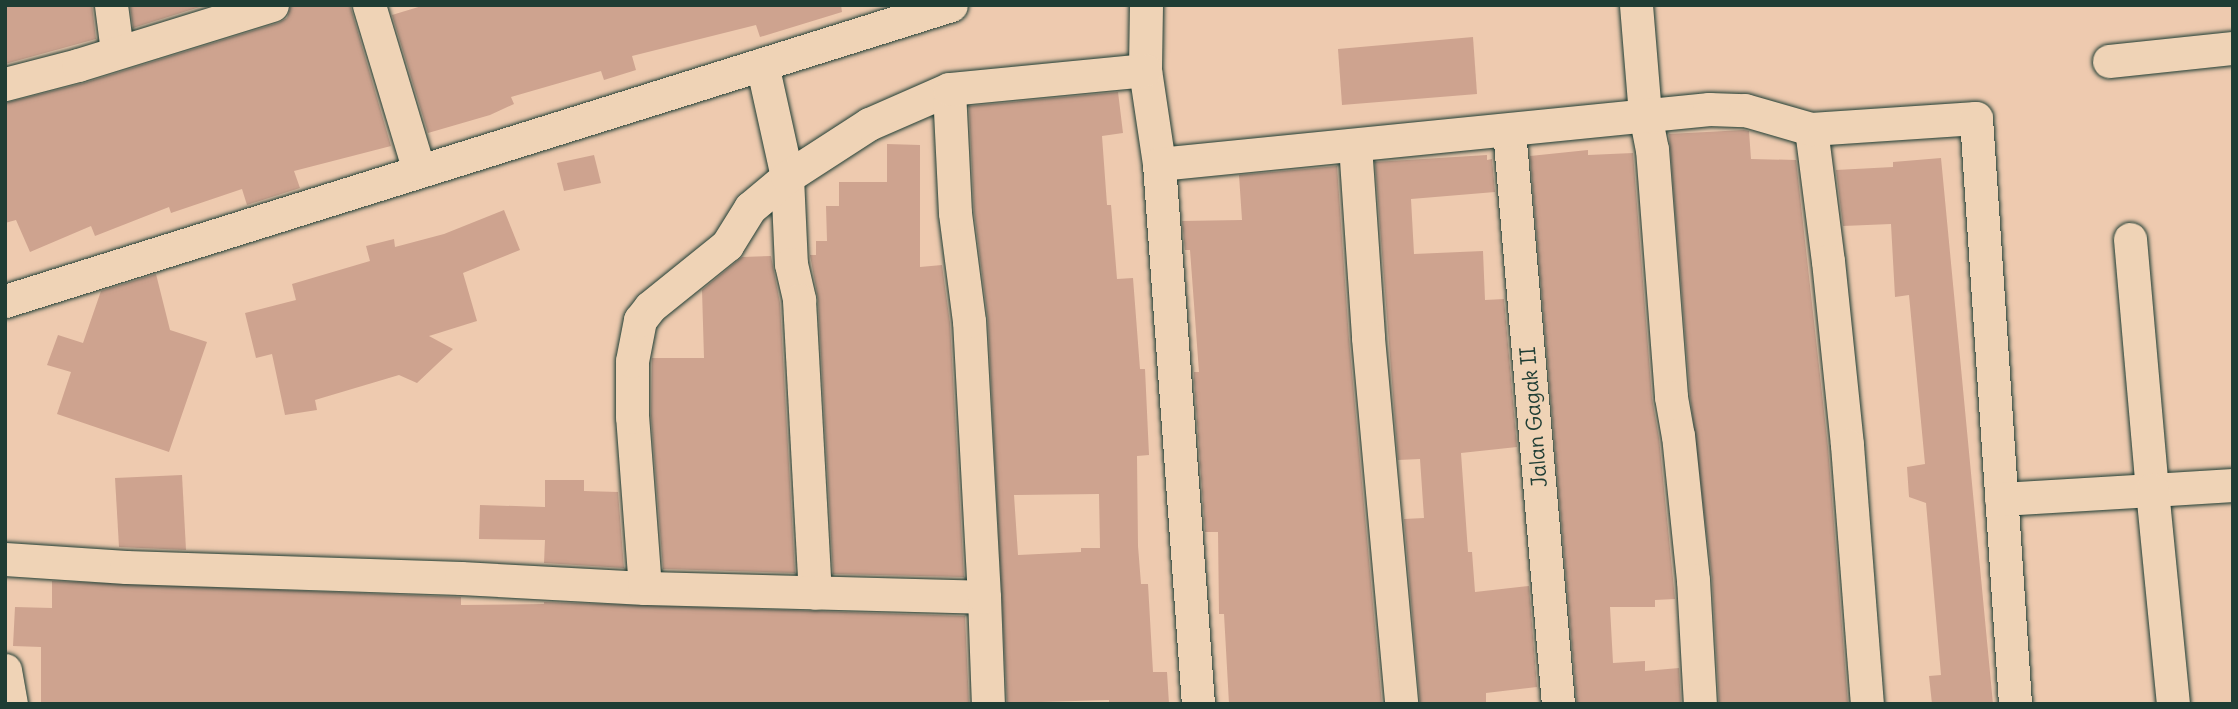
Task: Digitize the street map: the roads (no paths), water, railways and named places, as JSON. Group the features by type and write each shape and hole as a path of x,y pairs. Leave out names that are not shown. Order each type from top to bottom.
{"street":[{"path":"111,5 117,51"},
{"path":"5,84 272,5"},
{"path":"369,5 419,171"},
{"path":"5,301 419,171 579,124 951,5"},
{"path":"1146,5 1145,70 1159,163 1198,704"},
{"path":"1636,5 1645,114 1652,149 1671,397 1678,435 1693,580 1700,704"},
{"path":"2109,61 2233,48"},
{"path":"762,64 787,177 792,264 799,300 815,593"},
{"path":"645,588 632,417 632,361 640,320 650,307 727,245 750,208 787,177 869,124 949,89 1145,70"},
{"path":"949,89 955,213 969,321 988,704"},
{"path":"1159,163 1709,109 1745,110 1811,129 1976,118 2015,704"},
{"path":"1811,129 1847,445 1867,704"},
{"name":"Jalan Gagak II","path":"1509,130 1558,704"},
{"path":"1355,145 1368,338 1401,704"},
{"path":"2130,239 2172,704"},
{"path":"2001,499 2233,485"},
{"path":"5,559 126,567 421,576 645,588 984,597"},
{"path":"5,670 11,704"}]}
